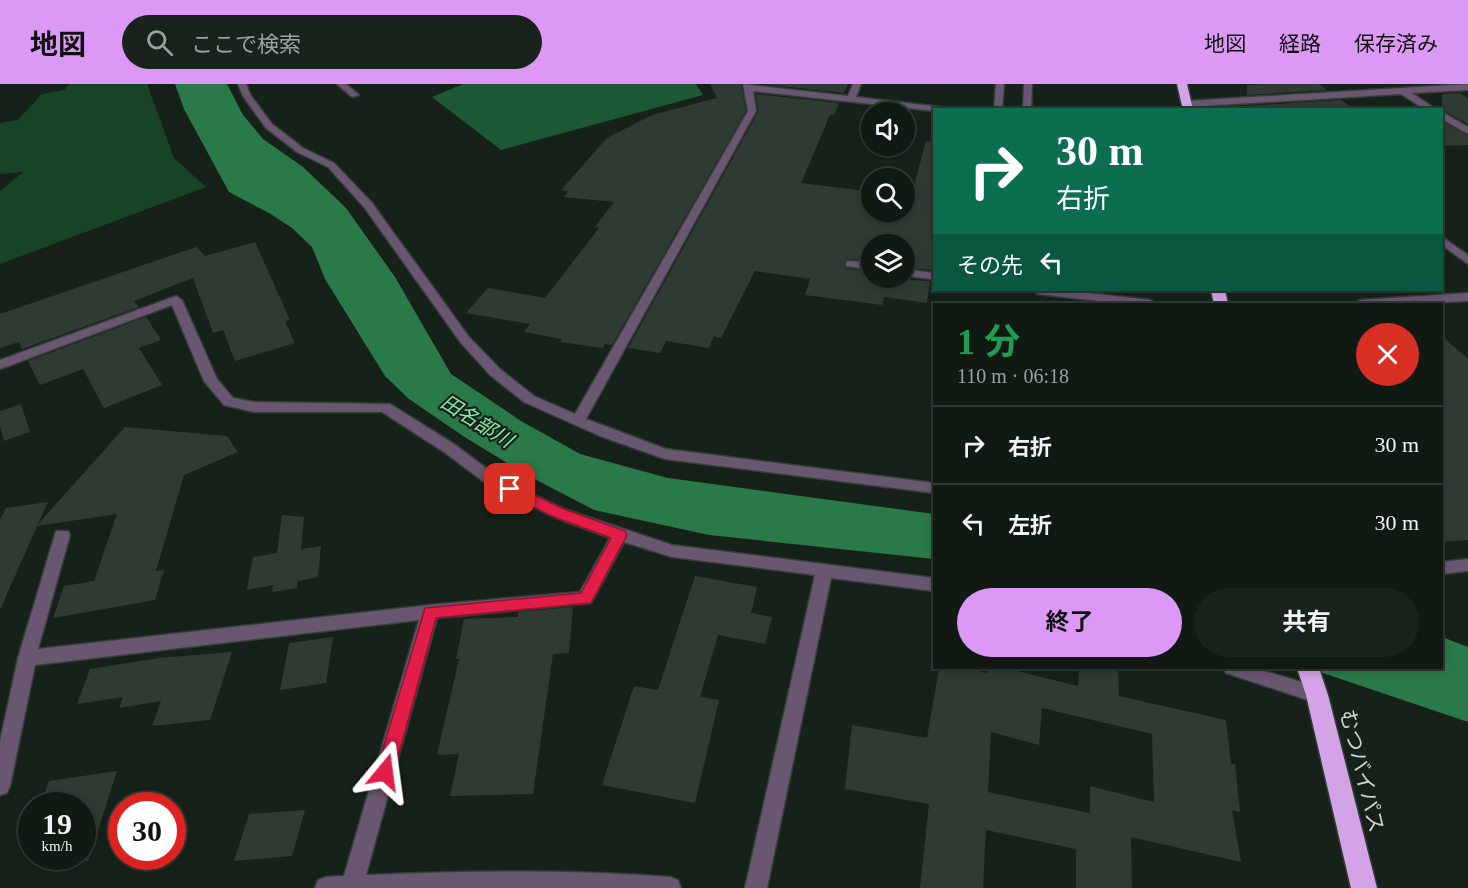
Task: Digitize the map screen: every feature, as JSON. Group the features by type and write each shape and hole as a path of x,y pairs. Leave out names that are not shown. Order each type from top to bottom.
{"highway":[{"path":"1182,84 1187,107"},
{"name":"むつバイパス","path":"1311,679 1365,888"}],"street":[{"path":"242,84 246,96 269,126 300,150 331,165 368,205 465,340 495,372 529,399 605,433 665,454 933,488"},
{"path":"341,84 354,95"},
{"path":"851,100 857,84"},
{"path":"998,108 1000,84"},
{"path":"1027,108 1028,84"},
{"path":"1391,84 1430,108"},
{"path":"578,420 752,111 747,86 933,109"},
{"path":"1187,107 1468,87"},
{"path":"1443,116 1468,130"},
{"path":"1443,241 1468,261"},
{"path":"850,264 861,266"},
{"path":"915,273 933,276"},
{"path":"1046,291 1142,303"},
{"path":"1375,303 1468,297"},
{"path":"0,365 176,300 211,381 229,402 254,407 385,407 449,448 493,481 559,513 620,535 672,550 933,584"},
{"path":"0,786 27,658 62,535"},
{"path":"27,658 430,612 585,598 620,535"},
{"path":"1443,568 1468,565"},
{"path":"756,888 825,569"},
{"path":"352,887 430,612"},
{"path":"1239,669 1311,679"},
{"path":"326,888 515,881 670,888"}],"shaded area":[{"path":"69,84 147,84 174,158 206,187 0,264 0,191 23,172 0,174 0,123 18,120 42,94 64,90"},
{"path":"463,84 696,84 703,95 501,150 432,97"}],"water":[{"name":"田名部川","path":"175,84 227,84 243,115 263,139 303,167 346,208 395,277 451,374 521,421 580,454 668,478 933,514 933,559 709,535 594,510 527,475 463,436 409,399 385,376 325,279 312,247 292,228 229,192 184,109"},
{"path":"1443,637 1468,647 1468,722 1311,669 1443,669"}],"building":[{"path":"710,84 741,84 746,111 612,345 605,344 603,348 560,342 562,339 524,332 530,324 466,313 488,288 545,298 599,228 595,227 614,202 564,197 568,191 561,190 607,138 652,115 717,98"},
{"path":"763,84 848,84 844,93"},
{"path":"1319,84 1327,90 1247,95 1247,85"},
{"path":"1459,93 1468,98 1468,124 1443,111 1442,94"},
{"path":"756,94 839,103 834,115 830,115 801,183 861,190 861,222 915,222 915,182 926,141 933,142 931,270 915,268 915,234 861,234 861,260 850,259 844,262 846,268 861,270 861,288 915,288 915,280 930,281 927,303 884,297 882,305 805,295 810,279 755,271 721,338 714,336 709,348 666,341 660,353 628,348 758,112"},
{"path":"1341,100 1352,108 1248,108 1248,106"},
{"path":"1443,122 1468,136 1468,145 1443,146"},
{"path":"255,242 290,320 285,321 295,343 235,361 223,330 213,333 193,278 134,301 139,307 22,349 19,342 0,348 0,314 196,247 205,256"},
{"path":"146,317 161,340 139,348 162,385 104,408 83,369 40,385 28,361"},
{"path":"1443,337 1468,359 1468,540 1443,542"},
{"path":"21,404 30,432 4,441 0,426 0,411"},
{"path":"125,427 227,436 238,452 184,475 156,571 164,570 155,600 53,618 64,586 94,581 117,514 37,526 0,610 0,519 6,508 48,502 38,524"},
{"path":"282,515 304,517 301,549 321,546 318,577 298,581 297,588 272,592 273,585 247,590 253,557 277,553"},
{"path":"695,576 757,587 751,613 772,617 765,644 718,635 700,697 719,700 695,803 602,785 634,686 658,690"},
{"path":"573,607 569,653 553,654 533,794 450,796 459,754 437,755 459,659 456,659 464,619 518,617 518,612"},
{"path":"333,637 326,683 280,690 289,643"},
{"path":"232,652 210,720 152,726 161,701 119,708 123,697 77,704 90,669 159,658"},
{"path":"939,669 968,669 987,673 988,669 1009,669 1078,686 1079,669 1118,669 1119,696 1226,720 1231,764 1235,764 1240,812 1232,810 1241,862 1131,837 1132,888 1076,888 1076,849 986,830 983,888 920,888 929,804 845,789 852,725 927,738","holes":["1042,708 1152,734 1154,802 1090,786 1090,813 988,792 991,732 1039,745"]},
{"path":"117,771 110,792 108,792 108,799 96,836 96,792 45,792 49,781"},
{"path":"305,810 292,856 234,861 249,814"}],"route":[{"path":"385,772 430,612 585,598 620,535 559,513 510,489"}]}
